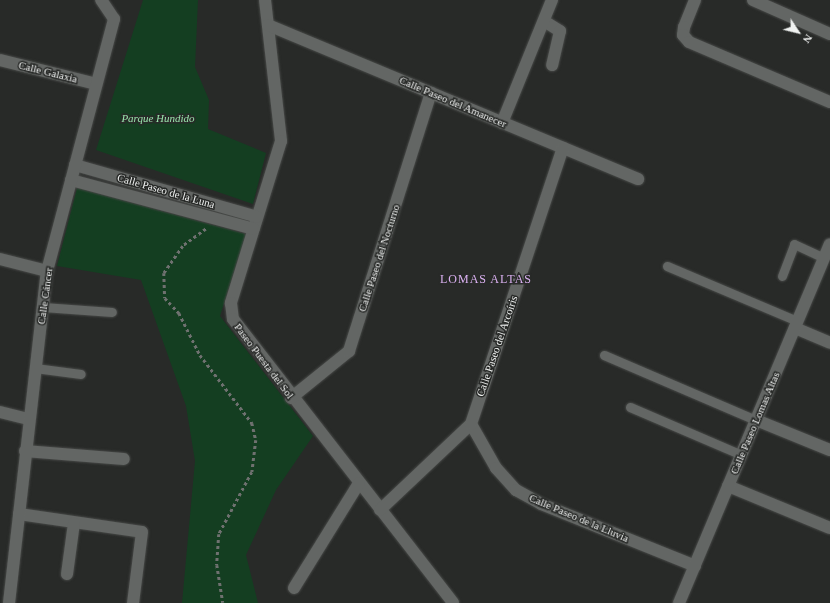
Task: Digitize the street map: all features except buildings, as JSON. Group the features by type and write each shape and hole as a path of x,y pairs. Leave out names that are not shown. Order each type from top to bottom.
{"street":[{"name":"Calle Cáncer","path":"9,603 25,451 47,271 114,19 102,0"},
{"name":"Paseo Puesta del Sol","path":"265,0 281,141 231,303 233,319 291,398 453,603"},
{"path":"502,123 552,0"},
{"path":"694,0 684,27 683,35 689,42 830,102"},
{"path":"753,0 830,34"},
{"path":"544,21 560,31 552,65"},
{"name":"Calle Paseo del Amanecer","path":"268,25 638,179"},
{"name":"Calle Galaxia","path":"0,60 96,84"},
{"name":"Calle Paseo del Nocturno","path":"291,398 349,351 431,93"},
{"name":"Calle Paseo del Arcoíris","path":"380,510 471,424 563,148"},
{"name":"Calle Paseo de la Luna","path":"75,165 256,223"},
{"name":"Calle Paseo de la Luna","path":"71,180 219,219 256,223"},
{"name":"Calle Paseo Lomas Altas","path":"679,603 830,244"},
{"path":"0,259 47,271"},
{"path":"796,325 830,343"},
{"path":"0,412 29,419"},
{"path":"756,420 830,450"},
{"name":"Calle Paseo de la Lluvia","path":"471,424 496,468 516,490 540,504 695,566"},
{"path":"25,451 124,459"},
{"path":"294,588 359,483"},
{"path":"728,486 830,528"},
{"path":"18,514 142,532 133,603"},
{"path":"67,574 74,522"}],"lane":[{"path":"782,276 794,244 824,258"},
{"path":"667,266 796,325"},
{"path":"43,307 112,312"},
{"path":"604,355 756,420"},
{"path":"35,368 81,374"},
{"path":"630,407 742,455"}],"path":[{"path":"219,219 183,246 164,273 165,298 179,313 200,355 252,423 256,440 252,472 219,534 216,565 223,603"}],"green space":[{"name":"Parque Hundido","path":"143,0 198,0 195,67 209,100 208,129 266,153 253,204 96,150"},
{"path":"77,188 246,234 220,316 313,436 276,490 246,555 258,603 182,603 195,461 186,406 141,280 57,266"}],"district":[{"name":"LOMAS ALTAS","path":"486,280"}]}
